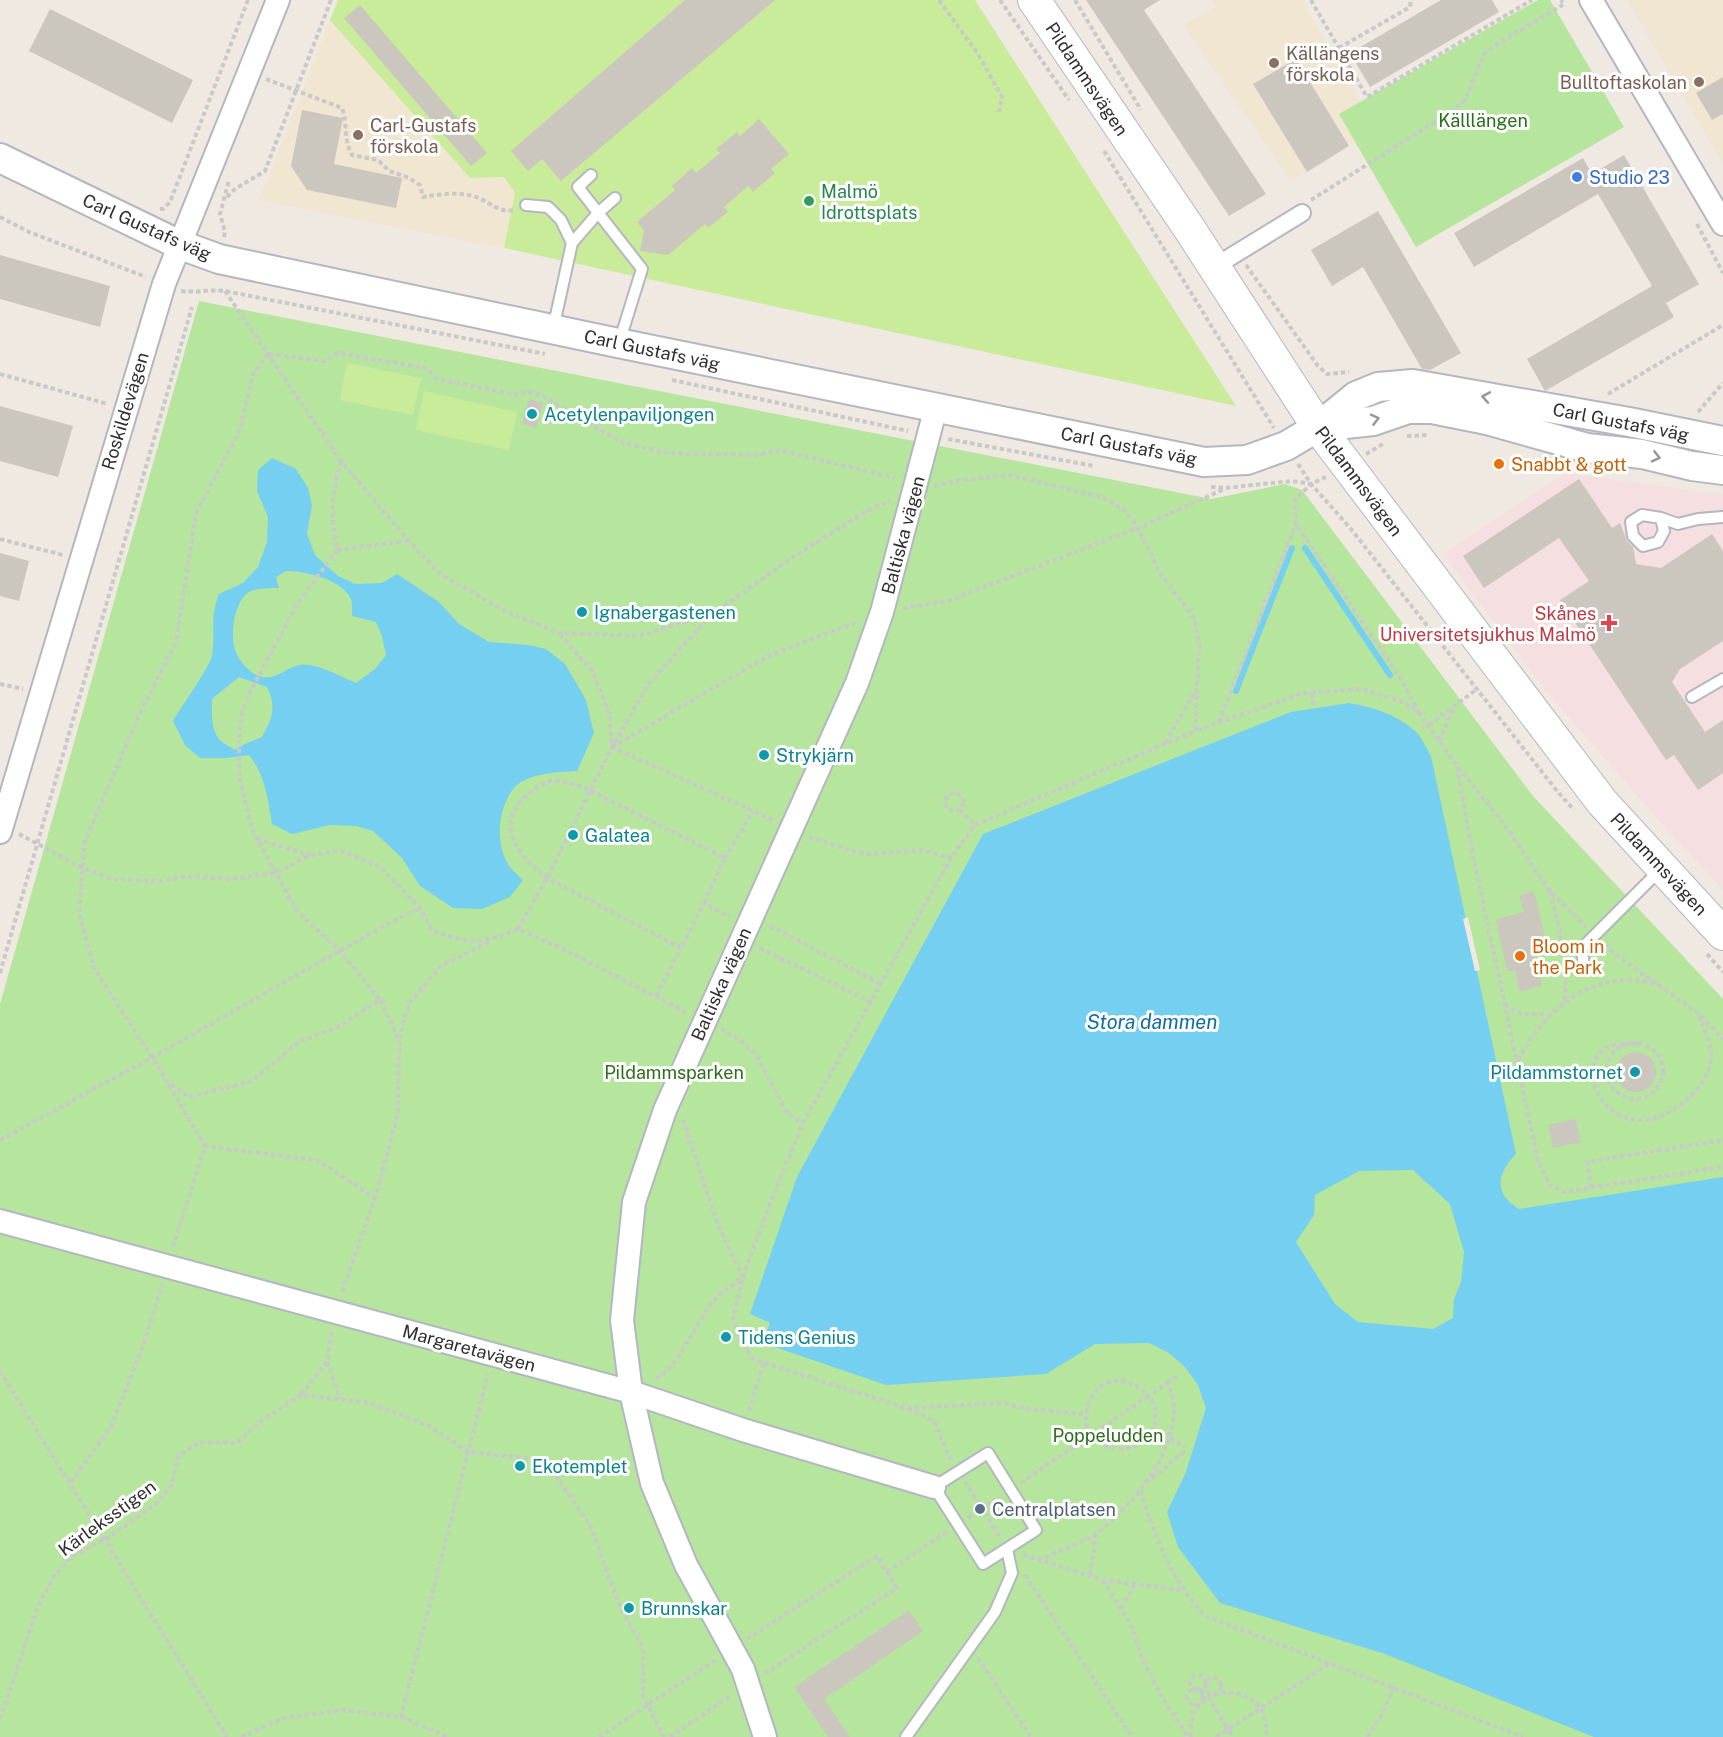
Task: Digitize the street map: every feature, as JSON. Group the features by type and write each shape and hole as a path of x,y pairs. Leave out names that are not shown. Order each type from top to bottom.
{"main road":[{"name":"Pildammsvägen","path":"1034,0 1225,260 1318,427 1602,802 1723,934"}],"street":[{"name":"Roskildevägen","path":"1,828 164,284 178,244 278,0"},
{"path":"1591,0 1723,224"},
{"name":"Carl Gustafs väg","path":"0,158 178,244 219,260 553,342 618,343 1204,462 1247,460 1286,446 1318,427 1356,396 1378,387 1413,384 1723,441"},
{"path":"1225,260 1302,213"},
{"name":"Baltiska vägen","path":"765,1737 743,1669 686,1565 652,1483 631,1392 622,1320 634,1202 665,1110 704,1022 757,932 790,828 856,683 882,612 936,408"},
{"name":"Carl Gustafs väg","path":"1318,427 1373,421 1408,410 1432,409 1487,420 1587,448 1642,454 1692,466 1723,470"},
{"name":"Margaretavägen","path":"0,1221 631,1392 742,1430 934,1487"}],"lane":[{"path":"591,175 578,187 642,269 618,343"},
{"path":"553,342 572,243 598,213 615,198"},
{"path":"526,205 548,207 561,220 572,243"},
{"path":"1661,518 1678,524 1698,519 1723,517"},
{"path":"1692,697 1723,679"},
{"path":"1584,967 1582,948 1662,868"},
{"path":"988,1453 1011,1490 1036,1530 982,1564 934,1487 988,1453"},
{"path":"906,1737 995,1612 1012,1573 1007,1549"}],"path":[{"path":"157,209 164,209 170,202 248,0"},
{"path":"226,197 265,171 331,0"},
{"path":"939,0 978,54 1002,98 999,112"},
{"path":"1000,0 1072,104"},
{"path":"1075,0 1143,113"},
{"path":"1311,0 1367,97 1532,0"},
{"path":"1339,48 1410,7 1411,0"},
{"path":"1302,213 1310,200 1452,111 1465,100 1484,54 1563,4 1561,0"},
{"path":"248,72 342,108 346,145 352,155 378,160 388,171 409,178 420,185 423,196 464,194 479,198 496,209 511,212 526,205"},
{"path":"1099,143 1311,484"},
{"path":"0,217 29,232 190,292 210,289 225,291 553,342"},
{"path":"1710,247 1723,273"},
{"path":"1225,260 1318,366 1327,374 1350,372"},
{"path":"225,291 341,461 408,541 440,574 507,612 560,633 639,636 712,614"},
{"path":"0,973 192,307"},
{"path":"1607,394 1723,325"},
{"path":"268,354 325,361 338,353 425,368 437,379 517,395 526,391 542,395 573,416 624,443 668,453 755,455 779,450 895,478"},
{"path":"70,1482 111,1427 144,1344 205,1146 153,1057 94,968 79,913 85,841 112,774 176,642 196,513 240,430 253,374 268,354"},
{"path":"0,374 126,409"},
{"path":"668,379 907,431"},
{"path":"1403,436 1437,434"},
{"path":"1219,723 1296,524 1294,501 1311,484 1348,467 1386,441"},
{"path":"341,461 333,491 332,517 337,550 296,606 250,692 242,714 239,737 239,775 252,830 297,911 340,951 380,1000 399,1040"},
{"path":"340,1398 327,1362 335,1311 375,1198 398,1114 399,1040 409,1003 441,966 518,929 547,878 612,747 650,682 712,614 770,572 870,509 915,491 954,481 1009,475 1101,497 1125,510 1138,528 1160,573 1194,618 1199,645 1195,731"},
{"path":"612,747 770,655 882,612 948,601 1138,528 1225,488"},
{"path":"1296,524 1401,679 1420,714 1457,766 1498,816 1550,891 1589,929"},
{"path":"0,539 81,560"},
{"path":"337,550 408,541"},
{"path":"560,633 592,671 609,712 612,747"},
{"path":"1165,744 1197,688"},
{"path":"947,1453 934,1421 906,1408 753,1359 738,1338 733,1317 743,1277 802,1123 951,858 975,825 1195,731 1303,693 1362,689 1403,702 1420,714"},
{"path":"1429,725 1477,689"},
{"path":"1312,693 1314,708"},
{"path":"1439,741 1454,708"},
{"path":"612,747 769,819"},
{"path":"1457,766 1473,856 1538,1161 1550,1186 1563,1192 1723,1167"},
{"path":"681,948 547,878 532,867 519,853 511,831 512,816 523,799 534,789 550,781 569,782 725,858"},
{"path":"957,793 962,797 964,803 960,810 953,812 948,809 945,804 948,795 957,793"},
{"path":"960,810 975,825"},
{"path":"656,996 725,858 753,811"},
{"path":"1,828 82,868 112,879 160,881 186,876 228,879 276,873 311,855 341,851 379,866 420,908 432,930 457,940 492,940"},
{"path":"790,828 818,842 868,854 922,850 951,858"},
{"path":"257,839 311,855"},
{"path":"1550,891 1559,927 1565,972 1563,1004"},
{"path":"704,903 757,932 871,1002"},
{"path":"0,1140 420,908"},
{"path":"518,929 570,952 704,1022 723,1029 754,1053 788,1114 802,1123"},
{"path":"757,932 881,984"},
{"path":"1539,949 1562,953"},
{"path":"1619,957 1698,1013 1723,1039"},
{"path":"1517,1060 1529,1038 1549,1014 1594,987 1619,980 1643,981 1663,987"},
{"path":"167,1081 189,1097 252,1081 300,1041 336,1028 380,1000"},
{"path":"1505,1003 1512,1011 1523,1014 1549,1014"},
{"path":"1639,1044 1622,1046 1610,1059 1607,1076 1615,1092 1630,1099 1640,1099 1657,1089 1663,1071 1661,1061 1656,1053 1639,1044 1624,1042 1607,1047 1597,1058 1593,1068 1593,1080 1602,1103 1626,1117 1645,1120 1674,1111 1692,1096 1705,1076 1712,1057 1698,1013"},
{"path":"686,1129 718,1225 743,1277"},
{"path":"1591,1188 1587,1162 1723,1140"},
{"path":"205,1146 319,1161 375,1198"},
{"path":"660,1377 673,1364 712,1302 743,1277"},
{"path":"401,1717 493,1354"},
{"name":"Kärleksstigen","path":"0,1719 39,1604 55,1575 73,1555 104,1540 156,1504 172,1485 178,1456 200,1442 237,1443 260,1422 301,1395 327,1362"},
{"path":"742,1430 764,1363"},
{"path":"0,1371 227,1737"},
{"path":"1132,1737 982,1509 1179,1375"},
{"path":"1119,1380 1138,1384 1149,1396 1155,1408 1152,1429 1143,1441 1131,1449 1108,1448 1092,1435 1084,1414 1094,1393 1107,1384 1119,1380"},
{"path":"1038,1560 1096,1534 1140,1491 1159,1462 1170,1437 1172,1393 1167,1383"},
{"path":"301,1395 370,1403 427,1425 468,1452 526,1458 554,1473 590,1525 620,1607 643,1647 643,1696 664,1737"},
{"path":"906,1408 1004,1403 1028,1409 1084,1414"},
{"path":"1145,1484 1185,1448 1170,1437 1152,1429"},
{"path":"1140,1491 1165,1560 1183,1590 1205,1616 1523,1737"},
{"path":"1090,1575 1096,1534"},
{"path":"886,1572 926,1546"},
{"path":"1007,1549 1103,1580 1183,1590"},
{"path":"599,1737 877,1556 897,1588 670,1737"},
{"path":"1103,1580 1134,1629 1142,1658 1160,1694 1189,1737"},
{"path":"1121,1608 1135,1584"},
{"path":"970,1647 1031,1737"},
{"path":"1216,1737 1330,1664"},
{"path":"1192,1689 1191,1684 1194,1677 1202,1676 1206,1681"},
{"path":"1189,1737 1192,1718 1202,1703 1216,1693 1221,1686 1219,1681 1213,1677 1206,1681 1202,1703"},
{"path":"1367,1737 1382,1715 1394,1687"},
{"path":"1202,1703 1194,1705 1188,1701 1187,1694 1192,1689 1209,1693 1238,1693 1252,1700 1260,1708 1265,1719 1266,1737"},
{"path":"1204,1690 1233,1737"},
{"path":"241,1737 284,1718 343,1710 401,1717 448,1737"}],"shaded area":[{"name":"Källängens förskola","path":"1212,0 1302,0 1361,101 1339,114 1355,142 1290,181 1183,25 1216,7"},
{"name":"Bulltoftaskolan","path":"1627,0 1723,0 1723,164"},
{"name":"Carl-Gustafs förskola","path":"330,20 470,178 504,177 515,192 504,248 259,200"},
{"name":"Skånes Universitetsjukhus Malmö","path":"1565,473 1723,495 1723,889 1668,831 1546,691 1443,554"}],"green space":[{"name":"Malmö Idrottsplats","path":"338,0 975,0 1236,406 504,248 515,193 504,177 470,178 330,20"},
{"name":"Källlängen","path":"1538,0 1550,0 1624,127 1416,247 1339,114"},
{"name":"Pildammsparken","path":"199,301 1211,499 1285,484 1302,490 1533,796 1723,999 1723,1737 0,1737 0,1004"},
{"path":"347,363 421,378 413,415 340,400"},
{"path":"424,391 517,412 509,450 416,430"}],"water":[{"path":"272,458 296,469 308,488 312,505 307,534 315,555 338,576 355,584 382,583 397,574 439,602 459,624 489,642 546,649 565,664 586,700 594,733 577,771 544,774 528,779 515,787 509,795 500,824 501,844 508,865 523,880 510,897 482,909 453,908 420,886 402,858 373,831 356,826 330,825 292,834 272,824 259,770 249,755 200,758 185,745 173,721 212,655 213,618 219,594 243,583 258,567 267,542 268,517 257,491 258,470","holes":["286,571 312,574 338,585 351,599 352,616 376,622 386,655 375,669 356,683 313,666 299,665 268,677 256,675 246,667 235,650 233,626 237,609 245,595 251,591 279,588 276,577","239,677 267,687 272,701 272,713 262,737 234,750 222,742 215,733 212,722 212,699"]},
{"name":"Stora dammen","path":"1349,703 1375,709 1400,720 1415,731 1431,756 1516,1154 1502,1176 1502,1190 1505,1197 1519,1209 1723,1177 1723,1737 1594,1737 1385,1654 1220,1603 1178,1547 1167,1512 1186,1472 1206,1408 1198,1385 1185,1367 1169,1353 1149,1343 1095,1344 1046,1374 886,1385 763,1343 770,1323 750,1314 797,1177 983,834 1291,712","holes":["1413,1170 1450,1204 1464,1252 1461,1282 1454,1299 1453,1318 1433,1329 1358,1322 1335,1304 1296,1242 1314,1215 1315,1195 1359,1171"]}],"pier":[{"path":"1468,917 1480,970 1475,971 1463,919"}],"building":[{"path":"685,0 775,0 561,181 542,159 528,171 511,151"},
{"path":"1086,0 1160,0 1144,10 1266,194 1229,216"},
{"path":"1441,0 1492,0 1499,12 1370,87 1350,53"},
{"path":"360,5 487,153 471,166 344,18"},
{"path":"50,9 193,80 172,123 29,51"},
{"name":"Källängens förskola","path":"1296,59 1349,146 1307,172 1253,84"},
{"path":"1723,77 1723,114 1712,120 1696,93"},
{"path":"302,110 343,118 334,164 402,178 396,208 307,190 291,166"},
{"path":"759,119 789,154 771,169 775,173 753,192 748,186 724,207 728,212 708,228 705,224 668,255 640,251 644,230 637,222 675,190 672,186 692,168 696,173 720,153 716,149 737,132 740,136"},
{"path":"1624,155 1699,284 1666,303 1674,317 1545,391 1527,359 1652,286 1598,194 1474,267 1454,233 1583,158 1592,174"},
{"path":"1378,211 1461,353 1430,370 1422,369 1363,267 1332,286 1311,250"},
{"path":"0,255 110,286 100,327 0,299"},
{"name":"Acetylenpaviljongen","path":"529,399 543,403 536,428 522,424"},
{"path":"0,406 73,426 58,477 0,461"},
{"path":"1579,479 1612,528 1620,523 1627,541 1633,547 1636,564 1661,568 1712,534 1723,551 1723,641 1680,669 1672,682 1705,732 1723,720 1723,773 1698,790 1674,755 1666,760 1560,600 1589,581 1559,538 1484,588 1463,556"},
{"path":"0,553 29,561 19,601 0,596"},
{"name":"Bloom in the Park","path":"1534,891 1545,937 1532,940 1542,986 1519,991 1515,971 1507,971 1496,919 1524,912 1519,895"},
{"name":"Pildammstornet","path":"1636,1052 1644,1053 1650,1058 1655,1064 1655,1080 1650,1086 1644,1091 1636,1092 1628,1091 1622,1086 1617,1080 1616,1072 1617,1064 1622,1058 1628,1053"},
{"path":"1576,1119 1581,1142 1553,1148 1548,1125"},
{"path":"909,1610 923,1631 824,1699 850,1737 828,1737 794,1687"}],"waterway":[{"path":"1236,691 1292,548"},
{"path":"1305,548 1390,675"}],"place":[{"name":"Källängens förskola","path":"1274,63"},
{"name":"Bulltoftaskolan","path":"1699,82"},
{"name":"Carl-Gustafs förskola","path":"358,135"},
{"name":"Studio 23","path":"1577,177"},
{"name":"Malmö Idrottsplats","path":"809,201"},
{"name":"Acetylenpaviljongen","path":"532,414"},
{"name":"Snabbt & gott","path":"1499,464"},
{"name":"Ignabergastenen","path":"582,612"},
{"name":"Skånes Universitetsjukhus Malmö","path":"1609,623"},
{"name":"Strykjärn","path":"764,755"},
{"name":"Galatea","path":"573,835"},
{"name":"Bloom in the Park","path":"1520,956"},
{"name":"Pildammstornet","path":"1635,1072"},
{"name":"Tidens Genius","path":"726,1337"},
{"name":"Ekotemplet","path":"520,1466"},
{"name":"Centralplatsen","path":"980,1509"},
{"name":"Brunnskar","path":"629,1608"}],"park label":[{"name":"Poppeludden","path":"1108,1435"}]}
